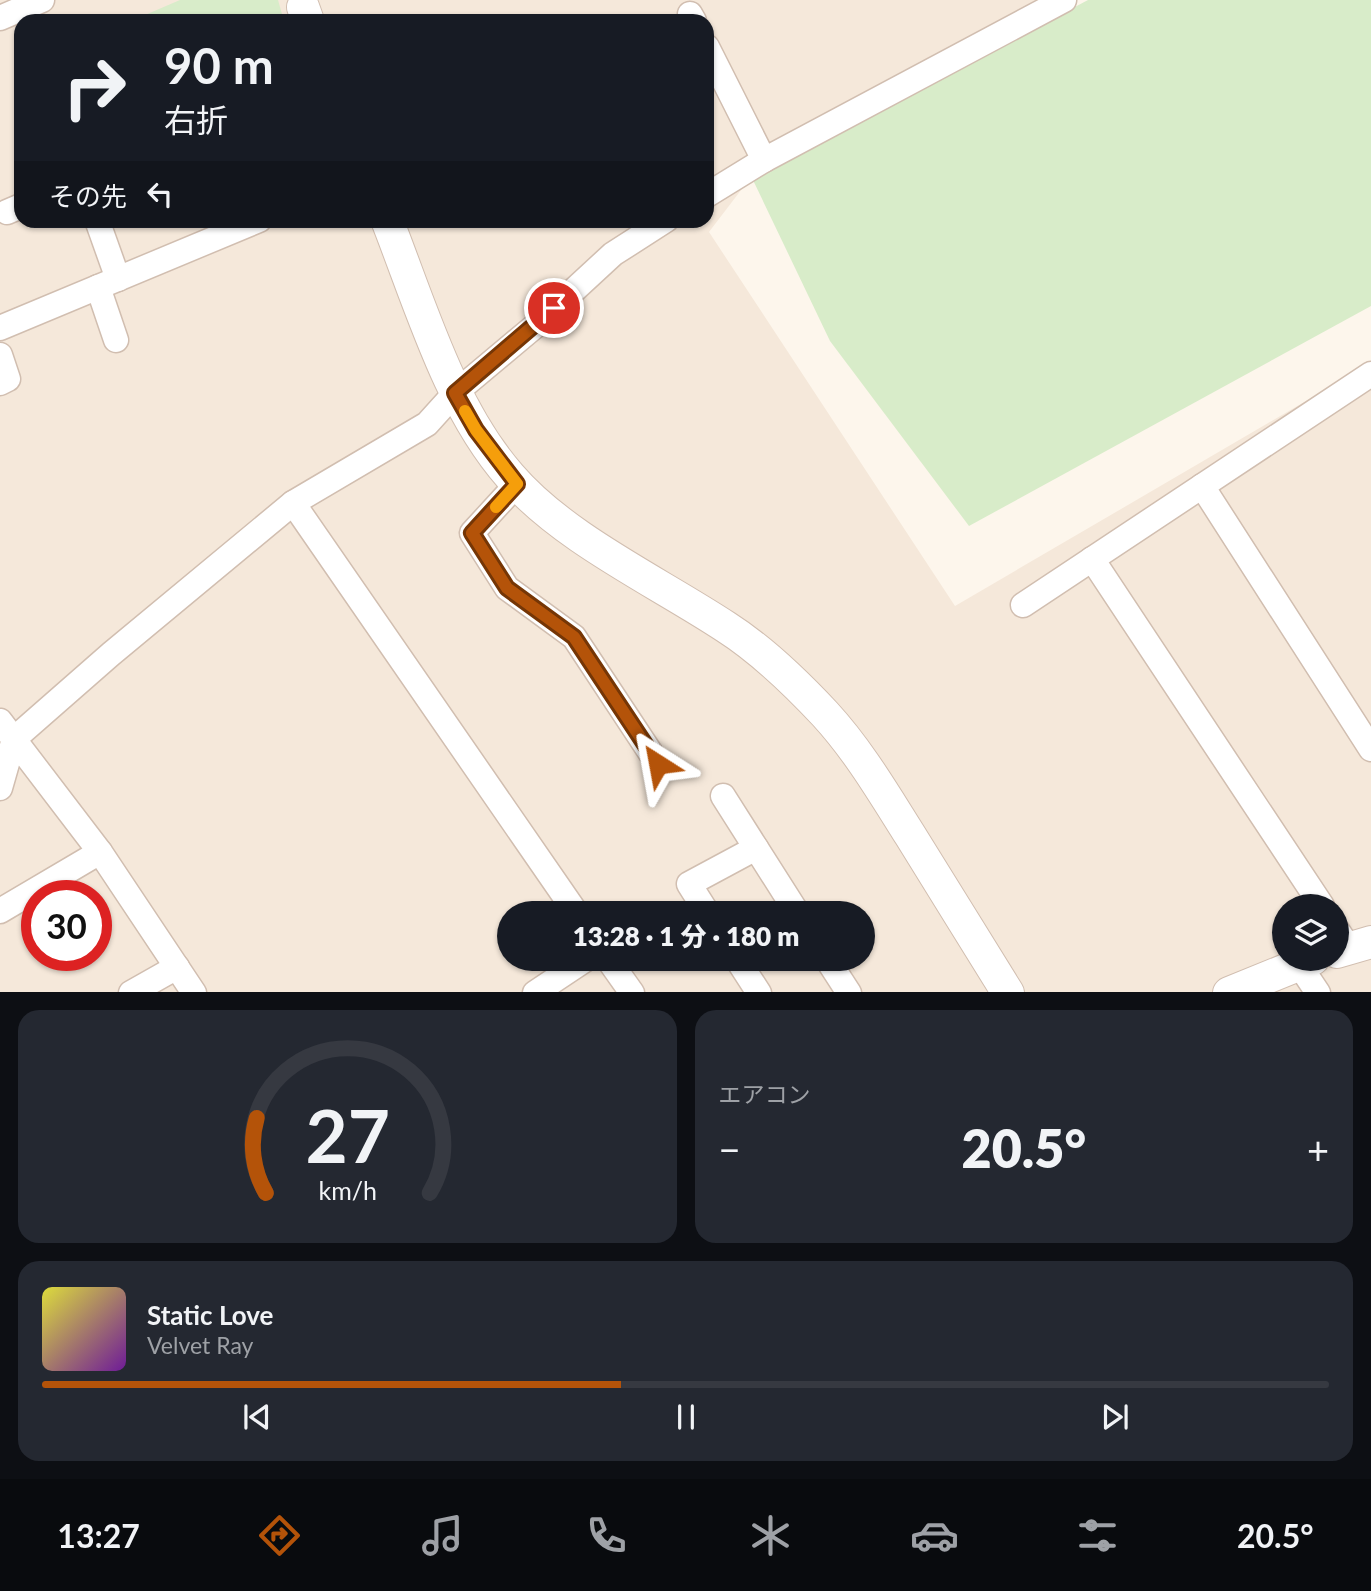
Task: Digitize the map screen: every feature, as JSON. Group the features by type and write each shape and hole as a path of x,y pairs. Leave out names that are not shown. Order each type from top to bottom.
{"street":[{"path":"0,18 42,0"},
{"path":"714,191 764,160 1064,0"},
{"path":"714,61 764,160"},
{"path":"98,228 116,340"},
{"path":"0,328 240,228"},
{"path":"390,228 455,393 476,430 517,484 589,541 728,628 783,674 826,715 875,780 1008,992"},
{"path":"0,788 7,730 111,654 293,503 427,424 455,393 535,326 613,254 654,228"},
{"path":"0,355 8,379 0,383"},
{"path":"1023,605 1371,374"},
{"path":"517,484 472,533 507,588 574,637 658,764"},
{"path":"1202,486 1371,749"},
{"path":"293,503 568,901"},
{"path":"1093,559 1314,894"},
{"path":"7,730 100,852 194,992"},
{"path":"723,796 790,901"},
{"path":"700,901 689,884 756,848"},
{"path":"0,911 100,852"},
{"path":"131,992 177,967"},
{"path":"535,992 567,971"},
{"path":"617,971 632,992"},
{"path":"745,971 759,992"},
{"path":"835,971 849,992"},
{"path":"1229,992 1280,971"},
{"path":"1309,971 1318,992"}],"shaded area":[{"path":"0,0 1062,0 764,160 714,225 714,14 14,14 14,228 712,228 709,232 955,606 1371,363 1371,992 0,992"}],"green space":[{"path":"180,0 278,0 282,14 147,14"},
{"path":"1088,0 1371,0 1371,306 969,526 830,341 752,178"}],"slow traffic":[{"path":"465,411 517,484 496,507"}],"route":[{"path":"554,308 455,393 476,430 517,484 472,533 507,588 574,637 658,764"}]}
